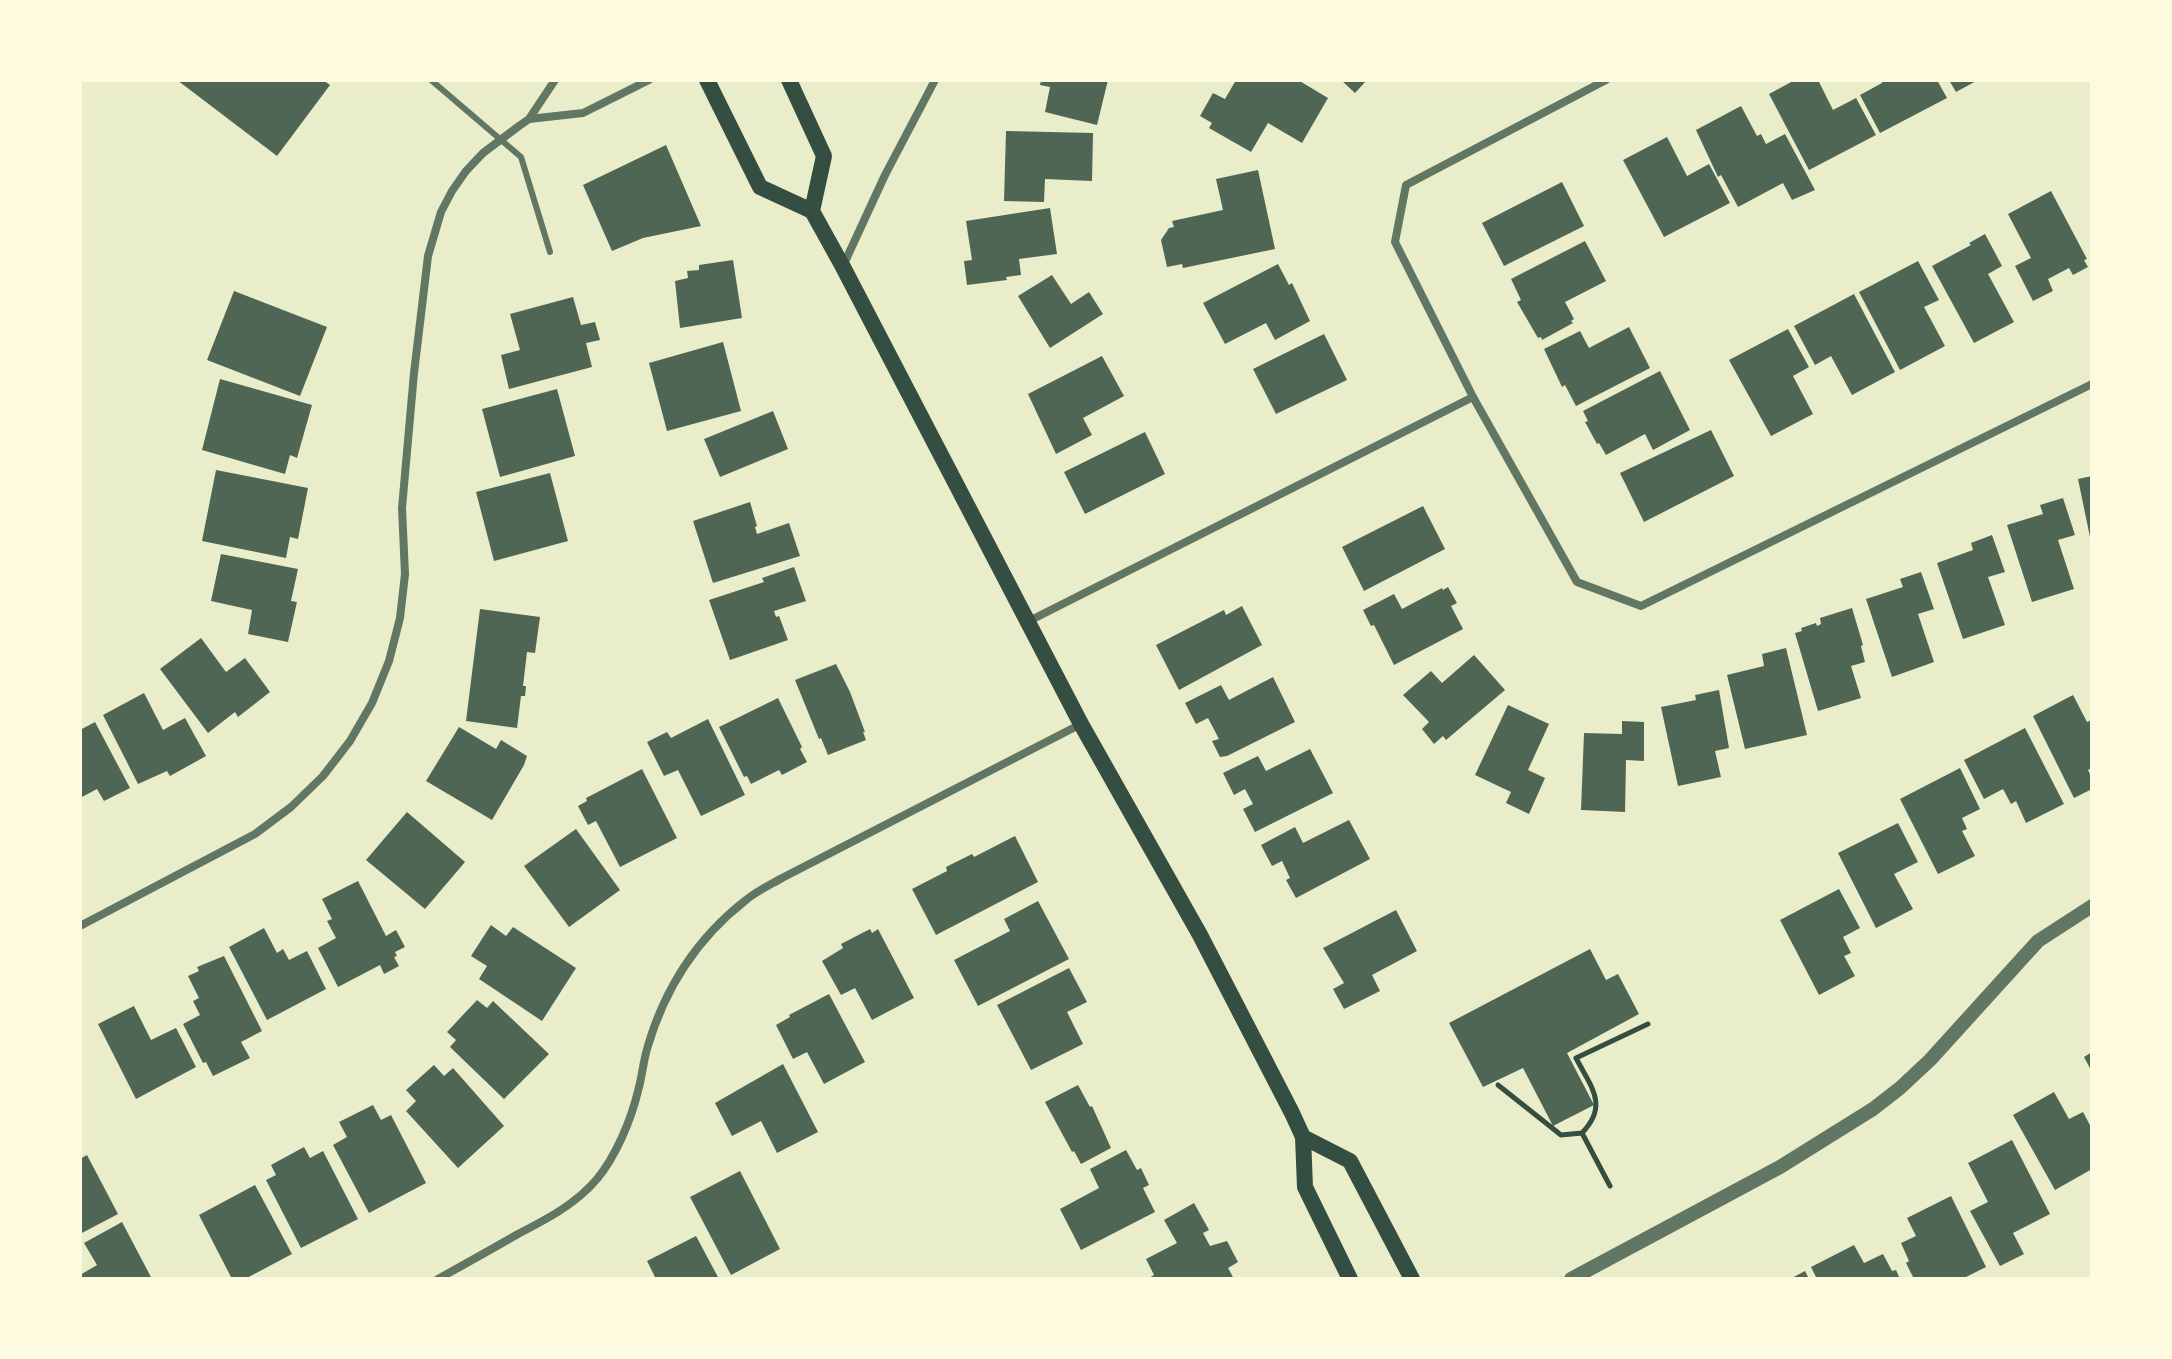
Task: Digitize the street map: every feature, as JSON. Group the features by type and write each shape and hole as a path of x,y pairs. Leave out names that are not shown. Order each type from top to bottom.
{"main road":[{"path":"707,80 760,187 812,211 843,267 1081,724 1200,935 1303,1137 1305,1187 1350,1279"},
{"path":"789,80 824,156 812,211"},
{"path":"1303,1137 1350,1161 1412,1279"}],"street":[{"path":"80,926 255,834 291,807 332,765 372,703 389,661 400,618 405,574 402,508 428,256 441,212 452,191 483,153 529,119 555,80"},
{"path":"529,119 583,113 649,80"},
{"path":"843,267 885,175 935,80"},
{"path":"1606,80 1406,185 1395,242 1473,397 1577,582 1641,606 2092,384"},
{"path":"1027,622 1473,397"},
{"path":"438,1279 551,1216 577,1199 599,1177 630,1121 657,1016 694,951 720,922 748,898 782,878 1081,724"},
{"path":"1571,1279 1780,1167 1873,1109 1930,1060 2038,941 2092,906"}],"lane":[{"path":"431,80 521,157 550,252"}],"path":[{"path":"1498,1085 1561,1135 1582,1133 1593,1122 1597,1098 1576,1058 1648,1024"},
{"path":"1582,1133 1610,1186"}],"building":[{"path":"177,80 323,80 330,85 277,156"},
{"path":"1041,80 1108,80 1097,125 1045,112 1050,87 1040,85"},
{"path":"1236,80 1298,80 1328,98 1302,143 1268,123 1251,152 1209,128 1212,123 1200,116 1213,93 1225,99"},
{"path":"1341,80 1367,80 1355,93"},
{"path":"1795,80 1818,80 1833,110 1856,98 1876,135 1809,170 1769,94"},
{"path":"1881,80 1937,80 1947,98 1880,133 1860,95 1882,83"},
{"path":"1949,80 1978,80 1956,92"},
{"path":"1741,106 1757,136 1761,134 1766,144 1785,134 1815,190 1792,200 1783,183 1738,207 1721,175 1718,177 1696,130"},
{"path":"1006,131 1093,133 1092,181 1045,179 1044,202 1004,201"},
{"path":"1667,137 1687,176 1709,164 1730,203 1664,237 1623,160"},
{"path":"666,145 701,226 643,238 612,251 583,185"},
{"path":"1258,170 1275,249 1183,268 1182,264 1167,267 1161,240 1169,228 1174,227 1172,221 1223,210 1216,179"},
{"path":"1562,182 1584,226 1504,266 1482,223"},
{"path":"2051,191 2087,259 2084,260 2088,267 2073,275 2069,268 2048,279 2053,291 2033,301 2015,266 2031,258 2008,214"},
{"path":"1050,208 1057,254 1019,259 1021,275 1006,277 1007,280 967,285 964,261 972,260 966,221"},
{"path":"1985,234 2002,266 1988,274 2014,322 1974,343 1932,266"},
{"path":"1585,241 1606,281 1565,302 1573,323 1542,340 1517,302 1521,300 1511,279"},
{"path":"733,260 742,318 680,328 675,281 688,278 687,271 699,270 699,265"},
{"path":"1918,261 1939,300 1924,307 1945,346 1900,370 1859,292"},
{"path":"1278,264 1289,285 1292,283 1310,321 1275,340 1266,323 1225,344 1203,303"},
{"path":"1052,275 1071,304 1089,292 1103,314 1050,348 1018,296"},
{"path":"234,291 327,327 300,396 207,360"},
{"path":"1854,294 1895,372 1852,395 1831,356 1815,365 1794,326"},
{"path":"573,297 581,325 595,322 600,340 586,343 592,367 509,389 501,355 520,350 510,314"},
{"path":"1629,327 1650,368 1576,406 1565,385 1562,387 1544,349 1580,331 1589,348"},
{"path":"1788,329 1809,367 1793,376 1813,414 1771,436 1729,360"},
{"path":"1324,334 1347,380 1276,414 1253,369"},
{"path":"723,342 741,411 667,431 649,363"},
{"path":"1102,356 1124,396 1083,418 1092,435 1056,454 1028,394"},
{"path":"1660,371 1690,430 1653,450 1645,434 1606,455 1585,422 1588,421 1583,411"},
{"path":"220,379 312,405 297,458 290,455 285,474 202,450"},
{"path":"557,389 575,456 500,477 482,409"},
{"path":"773,411 788,449 720,477 704,439"},
{"path":"1711,430 1734,476 1644,522 1620,473"},
{"path":"1145,432 1165,474 1085,514 1064,472"},
{"path":"216,470 308,488 298,539 290,537 286,558 202,541"},
{"path":"550,473 568,541 494,561 476,492"},
{"path":"2092,476 2092,542 2091,542 2078,479"},
{"path":"2063,498 2075,535 2058,540 2074,589 2032,602 2007,525 2043,514 2040,505"},
{"path":"750,502 757,534 789,523 800,556 713,583 693,521"},
{"path":"1423,506 1445,549 1364,591 1342,547"},
{"path":"1992,535 2005,572 1988,577 2005,625 1963,639 1937,563 1973,550 1971,543"},
{"path":"221,554 298,569 291,601 297,602 288,642 248,634 252,610 211,601"},
{"path":"794,567 806,601 774,611 788,640 730,660 709,600 764,582 762,578"},
{"path":"1921,572 1934,609 1918,614 1934,662 1892,677 1866,599 1903,587 1900,579"},
{"path":"1448,587 1457,603 1451,606 1463,629 1394,665 1363,610 1394,594 1402,609"},
{"path":"1242,606 1262,645 1179,690 1156,645 1224,610 1226,615"},
{"path":"1852,608 1865,662 1851,666 1861,698 1818,711 1795,633 1802,631 1801,628 1821,624 1820,618"},
{"path":"480,609 540,617 535,653 527,652 523,686 526,686 525,696 521,696 517,728 466,721"},
{"path":"201,638 226,672 245,658 270,692 238,717 235,712 208,733 160,669"},
{"path":"1786,648 1807,735 1745,749 1727,675 1764,666 1762,654"},
{"path":"1474,655 1505,690 1446,740 1443,736 1434,744 1422,729 1429,722 1403,695 1431,671 1442,683"},
{"path":"836,664 850,692 866,740 828,755 795,680"},
{"path":"1273,677 1295,722 1220,757 1212,741 1219,739 1208,718 1196,724 1185,703 1221,685 1229,700"},
{"path":"1719,690 1729,748 1715,751 1721,777 1678,786 1661,707 1696,700 1695,695"},
{"path":"144,693 163,730 185,718 206,756 170,776 167,771 138,784 103,715"},
{"path":"2073,695 2087,722 2092,720 2092,768 2088,770 2092,789 2074,798 2033,716"},
{"path":"778,698 807,762 782,775 779,770 751,784 747,776 744,777 719,727"},
{"path":"1508,705 1549,724 1528,770 1545,778 1529,814 1506,803 1511,792 1475,775"},
{"path":"708,719 745,795 701,816 678,770 664,776 647,742 667,732 671,738"},
{"path":"1622,721 1644,722 1644,761 1626,760 1625,812 1581,810 1584,733 1622,734"},
{"path":"95,722 130,788 104,801 97,789 80,798 80,730"},
{"path":"459,727 496,749 501,740 527,756 492,820 426,781"},
{"path":"2025,728 2064,804 2026,823 2016,801 2011,804 2003,789 1984,799 1964,760"},
{"path":"1310,749 1333,793 1255,832 1243,809 1253,804 1245,789 1234,795 1223,773 1258,756 1266,771"},
{"path":"1960,768 1980,809 1962,818 1967,829 1962,831 1975,856 1938,874 1900,799"},
{"path":"642,769 677,838 620,867 596,821 588,825 578,806 587,801 586,798"},
{"path":"407,812 465,862 425,909 366,860"},
{"path":"1349,820 1370,859 1296,898 1286,880 1290,878 1282,861 1272,866 1261,845 1295,827 1303,843"},
{"path":"1898,823 1918,862 1894,874 1913,909 1876,928 1838,853"},
{"path":"576,829 620,890 569,927 524,866"},
{"path":"1015,836 1038,882 936,935 912,889 947,871 946,867"},
{"path":"358,881 386,936 396,930 405,947 395,952 399,966 384,974 380,965 338,987 318,948 336,938 327,921 332,919 322,899"},
{"path":"1839,889 1860,928 1843,937 1851,953 1844,956 1855,976 1819,995 1780,920"},
{"path":"1038,901 1069,959 978,1006 954,960 1010,931 1004,919"},
{"path":"1396,910 1417,951 1372,975 1380,991 1344,1009 1333,989 1344,983 1323,948"},
{"path":"491,925 506,936 513,927 576,968 542,1021 479,979 487,966 471,956"},
{"path":"264,928 277,953 283,949 289,960 307,951 326,989 267,1020 229,947"},
{"path":"870,929 872,933 878,929 914,998 872,1020 855,988 841,995 822,961 843,948 841,944"},
{"path":"1590,949 1606,980 1618,974 1639,1014 1567,1053 1594,1105 1553,1126 1523,1068 1483,1087 1449,1023"},
{"path":"224,956 262,1031 241,1042 250,1058 213,1076 183,1024 200,1015 193,1001 199,998 188,976 199,971 197,967"},
{"path":"1069,968 1087,1002 1067,1012 1083,1044 1031,1070 997,1005"},
{"path":"829,994 865,1062 824,1084 807,1052 793,1059 776,1025"},
{"path":"477,1000 487,1008 493,1001 549,1054 504,1099 450,1047 456,1040 447,1032"},
{"path":"134,1006 151,1040 176,1028 196,1067 136,1099 98,1024"},
{"path":"2092,1052 2092,1072 2084,1057"},
{"path":"783,1064 818,1132 777,1153 761,1121 732,1136 715,1103"},
{"path":"434,1065 444,1076 453,1068 504,1126 458,1168 406,1111 416,1101 406,1090"},
{"path":"1078,1085 1092,1106 1111,1148 1081,1164 1045,1102"},
{"path":"2054,1092 2069,1119 2083,1112 2092,1129 2092,1169 2055,1190 2013,1115"},
{"path":"373,1105 381,1120 391,1115 426,1183 369,1213 333,1145 347,1137 339,1122"},
{"path":"2012,1140 2050,1214 2013,1233 2024,1254 2000,1266 1970,1211 1988,1202 1968,1163"},
{"path":"304,1147 310,1158 323,1151 358,1219 301,1248 266,1180 276,1175 271,1165"},
{"path":"1126,1150 1137,1170 1141,1168 1149,1185 1143,1188 1155,1212 1081,1250 1060,1209 1099,1188 1090,1169"},
{"path":"87,1155 118,1214 80,1234 80,1159"},
{"path":"740,1171 780,1249 731,1275 690,1197"},
{"path":"255,1185 292,1254 245,1279 232,1279 199,1215"},
{"path":"1951,1196 1986,1267 1962,1279 1914,1279 1901,1243 1916,1236 1907,1218"},
{"path":"1194,1203 1209,1230 1203,1233 1210,1246 1227,1241 1238,1262 1228,1268 1234,1279 1147,1279 1154,1275 1146,1259 1177,1243 1164,1220"},
{"path":"122,1222 152,1279 80,1279 80,1275 97,1265 84,1243"},
{"path":"696,1236 719,1279 656,1279 647,1261"},
{"path":"1854,1245 1864,1263 1883,1254 1900,1279 1817,1279 1811,1267"},
{"path":"1805,1271 1809,1279 1790,1279"}]}
